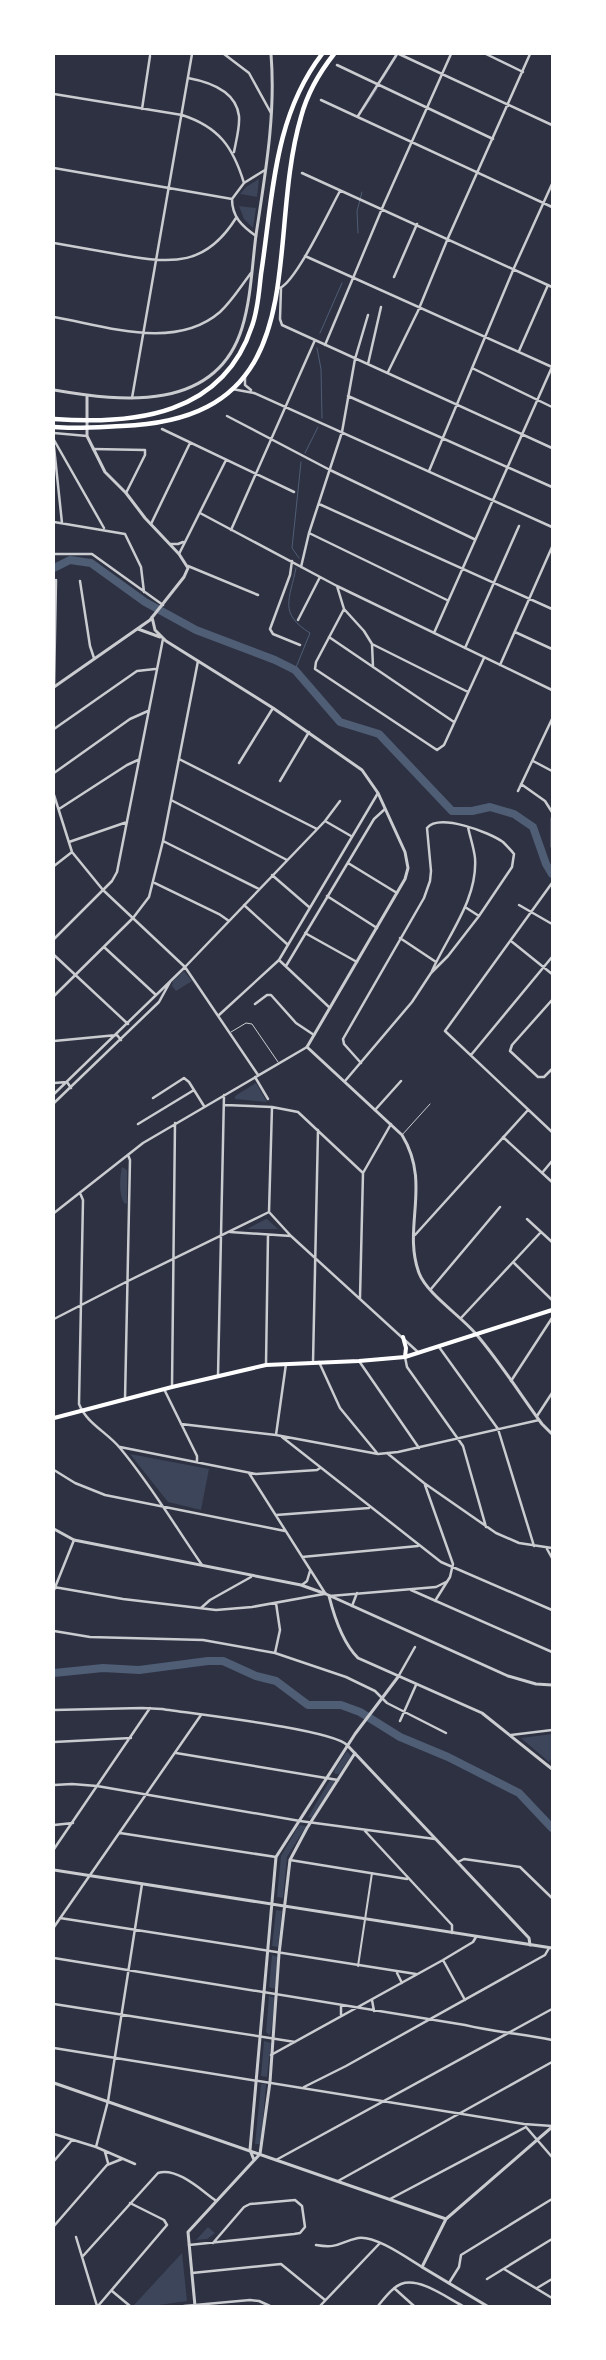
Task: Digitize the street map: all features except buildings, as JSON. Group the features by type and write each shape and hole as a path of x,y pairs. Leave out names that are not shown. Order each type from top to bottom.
{"main road":[{"path":"54,419 120,419 154,415 184,405 210,389 239,355 253,324 274,182 288,117 294,100 322,54"},
{"path":"54,427 142,426 163,423 202,409 232,389 245,374 267,336 273,318 279,288 298,128 308,95 334,54"},
{"path":"54,1418 266,1365 405,1357 551,1310"},
{"path":"403,1337 406,1348 405,1357"}],"street":[{"path":"132,398 192,54"},
{"path":"224,54 249,73 272,115"},
{"path":"54,390 87,396 132,398 176,394 206,379 222,365 232,350 242,328 266,170 272,115 270,54"},
{"path":"358,116 398,54 552,125"},
{"path":"324,344 355,277 451,54"},
{"path":"486,54 523,72"},
{"path":"388,372 420,307 448,238 530,54"},
{"path":"142,109 150,56"},
{"path":"337,65 493,139"},
{"path":"188,78 220,88 232,100 239,118 234,154"},
{"path":"54,94 182,115 196,120 223,139 234,154 244,183"},
{"path":"321,100 552,207"},
{"path":"54,168 232,199"},
{"path":"256,236 241,225 236,218 232,199 244,183 266,170"},
{"path":"302,173 552,286"},
{"path":"429,471 514,268 552,184"},
{"path":"340,191 294,274 279,288 281,324 552,448"},
{"path":"54,243 156,260 185,259 199,254 223,237 236,218"},
{"path":"394,277 417,224"},
{"path":"305,256 552,367 434,632"},
{"path":"54,317 143,333 176,333 206,322 228,303 251,273"},
{"path":"519,351 548,285"},
{"path":"368,364 381,307"},
{"path":"300,566 342,432 355,359 368,315"},
{"path":"231,530 316,340"},
{"path":"472,368 552,407"},
{"path":"245,374 245,385 254,393"},
{"path":"232,389 254,393 552,527"},
{"path":"87,396 87,436 112,482 126,493 188,566 258,595"},
{"path":"348,396 552,487"},
{"path":"227,416 330,470 474,539"},
{"path":"162,429 294,492"},
{"path":"54,433 87,436"},
{"path":"54,440 104,529"},
{"path":"151,524 190,443"},
{"path":"54,447 62,523"},
{"path":"93,448 144,450 145,455 126,493"},
{"path":"179,554 226,460"},
{"path":"319,504 461,570 552,609"},
{"path":"200,513 320,577 552,690"},
{"path":"54,522 104,529 127,536 141,567 144,592"},
{"path":"465,648 492,583 519,526"},
{"path":"309,533 448,601"},
{"path":"170,544 178,544 185,541"},
{"path":"500,665 552,547"},
{"path":"54,554 89,552 161,606"},
{"path":"293,562 270,629 273,634 300,645"},
{"path":"54,687 138,629 153,616 184,577 188,566"},
{"path":"298,620 320,577"},
{"path":"54,687 56,580"},
{"path":"80,580 90,646 94,658"},
{"path":"338,586 344,609 364,631 372,644 373,666"},
{"path":"344,609 314,666 321,674 439,750 444,745 484,658"},
{"path":"54,939 112,881 117,872 162,638 154,627 153,616"},
{"path":"54,1212 143,1143 278,1062 308,1047 408,872 408,861 378,793 362,770 273,708 198,660 162,638 138,629"},
{"path":"514,632 552,649"},
{"path":"329,637 454,722"},
{"path":"372,644 468,692"},
{"path":"54,996 133,918 150,897 163,841 198,660"},
{"path":"54,729 137,671 155,669"},
{"path":"240,762 273,708"},
{"path":"54,774 130,719 148,711"},
{"path":"518,791 552,719"},
{"path":"548,728 552,729"},
{"path":"280,781 308,732"},
{"path":"179,759 317,829"},
{"path":"59,809 127,765 139,760"},
{"path":"533,761 552,770"},
{"path":"522,784 545,801 552,812"},
{"path":"219,1015 279,960 378,793"},
{"path":"54,795 72,852 102,890 185,967 231,1032 257,1076 268,1100"},
{"path":"171,800 287,860"},
{"path":"54,1094 185,967 325,821 340,801"},
{"path":"286,966 374,819 385,809"},
{"path":"552,818 552,847"},
{"path":"325,821 351,836"},
{"path":"69,842 127,822"},
{"path":"361,1063 344,1044 343,1039 424,898 430,881 431,862 426,835 427,828 434,822 440,822 468,827 491,835 504,842 515,857 512,868 479,916 448,956 431,973"},
{"path":"345,1081 412,1002 431,973 465,907 472,882 475,858 468,827"},
{"path":"163,841 259,889"},
{"path":"54,866 72,852"},
{"path":"348,863 397,893"},
{"path":"272,875 309,908"},
{"path":"154,883 219,914 229,921"},
{"path":"552,884 445,1031 552,1132"},
{"path":"327,896 377,928"},
{"path":"244,905 288,944"},
{"path":"519,905 552,924"},
{"path":"465,907 479,916"},
{"path":"305,932 357,962"},
{"path":"400,938 436,962"},
{"path":"511,941 552,974"},
{"path":"104,947 156,995"},
{"path":"54,955 128,1024"},
{"path":"471,1055 552,956"},
{"path":"279,960 330,1008"},
{"path":"54,1103 159,1002 171,980"},
{"path":"255,1004 267,995 271,995 296,1023 314,1035"},
{"path":"552,1000 512,1045 510,1051 538,1077 544,1077 552,1069"},
{"path":"116,1035 121,1040"},
{"path":"54,1041 116,1035"},
{"path":"308,1047 402,1135 412,1154 416,1171 415,1235 419,1273 431,1289 476,1334 552,1434"},
{"path":"153,1098 184,1078 189,1082 204,1106"},
{"path":"375,1110 401,1081"},
{"path":"67,1082 71,1088"},
{"path":"54,1083 67,1082"},
{"path":"138,1124 194,1090"},
{"path":"218,1377 224,1095"},
{"path":"225,1104 272,1107 298,1112 364,1173"},
{"path":"272,1107 269,1212 291,1236 419,1353"},
{"path":"415,1235 528,1109"},
{"path":"172,1387 175,1123"},
{"path":"360,1298 364,1173 390,1124"},
{"path":"313,1362 318,1130"},
{"path":"504,1137 552,1182"},
{"path":"124,1400 130,1160 128,1154"},
{"path":"542,1173 552,1161"},
{"path":"80,1193 82,1200 81,1306 78,1404 87,1418 120,1447 164,1507 203,1566"},
{"path":"431,1289 500,1208"},
{"path":"54,1319 269,1212"},
{"path":"527,1219 552,1242"},
{"path":"229,1232 291,1236"},
{"path":"461,1318 542,1232"},
{"path":"266,1365 268,1235"},
{"path":"513,1262 552,1300"},
{"path":"511,1381 552,1317 551,1310"},
{"path":"438,1346 498,1429 534,1546"},
{"path":"405,1357 407,1366 463,1446 486,1527"},
{"path":"359,1361 418,1448"},
{"path":"319,1362 340,1408 378,1454"},
{"path":"276,1435 286,1363"},
{"path":"164,1389 197,1456 197,1462"},
{"path":"181,1424 276,1435 378,1454 387,1454 538,1418 552,1392"},
{"path":"280,1436 419,1546 453,1568 552,1610"},
{"path":"120,1447 248,1472 287,1472 317,1470 320,1468"},
{"path":"387,1454 424,1484 507,1540 552,1548"},
{"path":"54,1470 75,1483 105,1495 285,1531"},
{"path":"248,1472 327,1594 334,1614 355,1654 369,1664 475,1709 552,1767"},
{"path":"424,1484 453,1568 435,1601"},
{"path":"276,1516 370,1507"},
{"path":"54,1529 74,1540 251,1577 301,1585 327,1594 508,1676 536,1684 552,1685"},
{"path":"74,1540 54,1588 123,1599 216,1610 276,1603 327,1594 436,1587 447,1582"},
{"path":"302,1557 419,1546"},
{"path":"546,1548 552,1558"},
{"path":"301,1585 307,1581 310,1569"},
{"path":"201,1608 210,1600 251,1577"},
{"path":"411,1590 552,1652"},
{"path":"352,1606 357,1593"},
{"path":"275,1653 280,1630 276,1603"},
{"path":"54,1631 98,1638 203,1640 275,1653 346,1677 375,1691 382,1698 404,1712 446,1733"},
{"path":"254,2160 250,2150 276,1857 326,1778 370,1712 398,1676 415,1647"},
{"path":"400,1721 416,1685"},
{"path":"54,1710 150,1708 306,1732 338,1739 355,1753 529,1938 530,1945"},
{"path":"54,1849 150,1708"},
{"path":"54,1927 201,1715"},
{"path":"511,1736 552,1730"},
{"path":"54,1742 131,1738"},
{"path":"176,1753 338,1780"},
{"path":"195,2306 189,2229 260,2154 270,2082 279,1954 290,1860 311,1822 355,1753"},
{"path":"54,1785 97,1786 146,1796 311,1822 436,1839"},
{"path":"54,1825 73,1822"},
{"path":"364,1830 452,1925 452,1933"},
{"path":"120,1833 276,1857"},
{"path":"458,1862 464,1859 520,1867 552,1898"},
{"path":"290,1860 409,1879"},
{"path":"54,1870 551,1948 546,1955 302,2088"},
{"path":"358,1966 372,1873"},
{"path":"96,2147 108,2101 142,1884"},
{"path":"60,1918 279,1954 416,1974"},
{"path":"271,2055 443,1960 473,1942 476,1937"},
{"path":"54,1958 506,2034 526,2035 552,2040"},
{"path":"443,1960 465,2000"},
{"path":"396,1972 402,1983"},
{"path":"372,2000 374,2011"},
{"path":"54,2004 120,2016 295,2042"},
{"path":"341,2005 343,2010 341,2017"},
{"path":"276,2160 552,2009"},
{"path":"54,2048 385,2101 525,2126 552,2126"},
{"path":"337,2182 552,2062"},
{"path":"54,2082 446,2219"},
{"path":"525,2126 551,2155"},
{"path":"390,2200 525,2126"},
{"path":"422,2267 446,2219 552,2126"},
{"path":"54,2134 96,2147 135,2164"},
{"path":"54,2161 72,2140"},
{"path":"104,2151 108,2158 107,2165"},
{"path":"54,2226 107,2165 122,2159"},
{"path":"83,2256 153,2176 163,2171 183,2179 216,2200"},
{"path":"449,2283 459,2267 461,2254 552,2199"},
{"path":"189,2245 213,2243 300,2233 305,2227 302,2206 295,2200 247,2206 232,2218 213,2243"},
{"path":"97,2306 164,2231 167,2224 164,2220 130,2203"},
{"path":"76,2237 97,2306"},
{"path":"316,2245 334,2247 360,2238 380,2243 487,2306"},
{"path":"487,2279 552,2239"},
{"path":"320,2306 380,2243"},
{"path":"192,2273 282,2264 326,2300"},
{"path":"504,2268 552,2298"},
{"path":"537,2288 552,2279"},
{"path":"378,2306 394,2288 405,2283 421,2285 464,2306"},
{"path":"394,2288 414,2306"},
{"path":"112,2290 130,2306"},
{"path":"184,2306 250,2300 270,2306"}],"lane":[{"path":"231,1032 248,1022 254,1026 278,1062"},
{"path":"402,1135 430,1104"}],"shaded area":[{"path":"259,179 257,197 240,194 246,187"},
{"path":"239,206 256,208 253,228 244,219"},
{"path":"184,971 192,981 176,991 172,986 173,981"},
{"path":"256,1083 267,1102 235,1099 235,1096"},
{"path":"122,1167 127,1170 127,1203 125,1204 120,1191"},
{"path":"266,1219 278,1229 247,1229"},
{"path":"130,1454 209,1469 201,1510 168,1502"},
{"path":"552,1734 552,1758 549,1762 521,1738"},
{"path":"347,1751 351,1756 339,1774 335,1774 334,1771"},
{"path":"330,1780 334,1780 334,1783 312,1818 308,1817"},
{"path":"299,1825 306,1826 287,1857 283,1898 277,1897 281,1856"},
{"path":"276,1910 282,1911 278,1947 272,1946"},
{"path":"272,1955 278,1957 275,1989 269,1987"},
{"path":"269,1996 275,1998 271,2033 269,2035 266,2032"},
{"path":"264,2041 271,2043 267,2077 261,2076"},
{"path":"261,2084 266,2084 261,2144 255,2144"},
{"path":"208,2227 215,2233 207,2239 196,2240"},
{"path":"182,2253 187,2301 152,2306 134,2305"}],"waterway":[{"path":"383,79 397,56"},
{"path":"364,109 377,89"},
{"path":"358,233 357,211 362,192"},
{"path":"320,333 342,283"},
{"path":"317,348 321,369 322,418"},
{"path":"305,453 318,427"},
{"path":"299,558 292,548 301,462"},
{"path":"54,568 70,560 91,563 145,602 196,630 275,660 295,670 340,722 379,734 452,811 472,811 490,807 514,814 533,827 546,864 552,874"},
{"path":"295,670 310,633 293,619 290,612 289,597 296,568"},
{"path":"54,1673 103,1668 139,1670 208,1661 223,1661 256,1676 276,1681 308,1705 341,1705 360,1712 400,1737 448,1757 519,1793 552,1828"}]}
